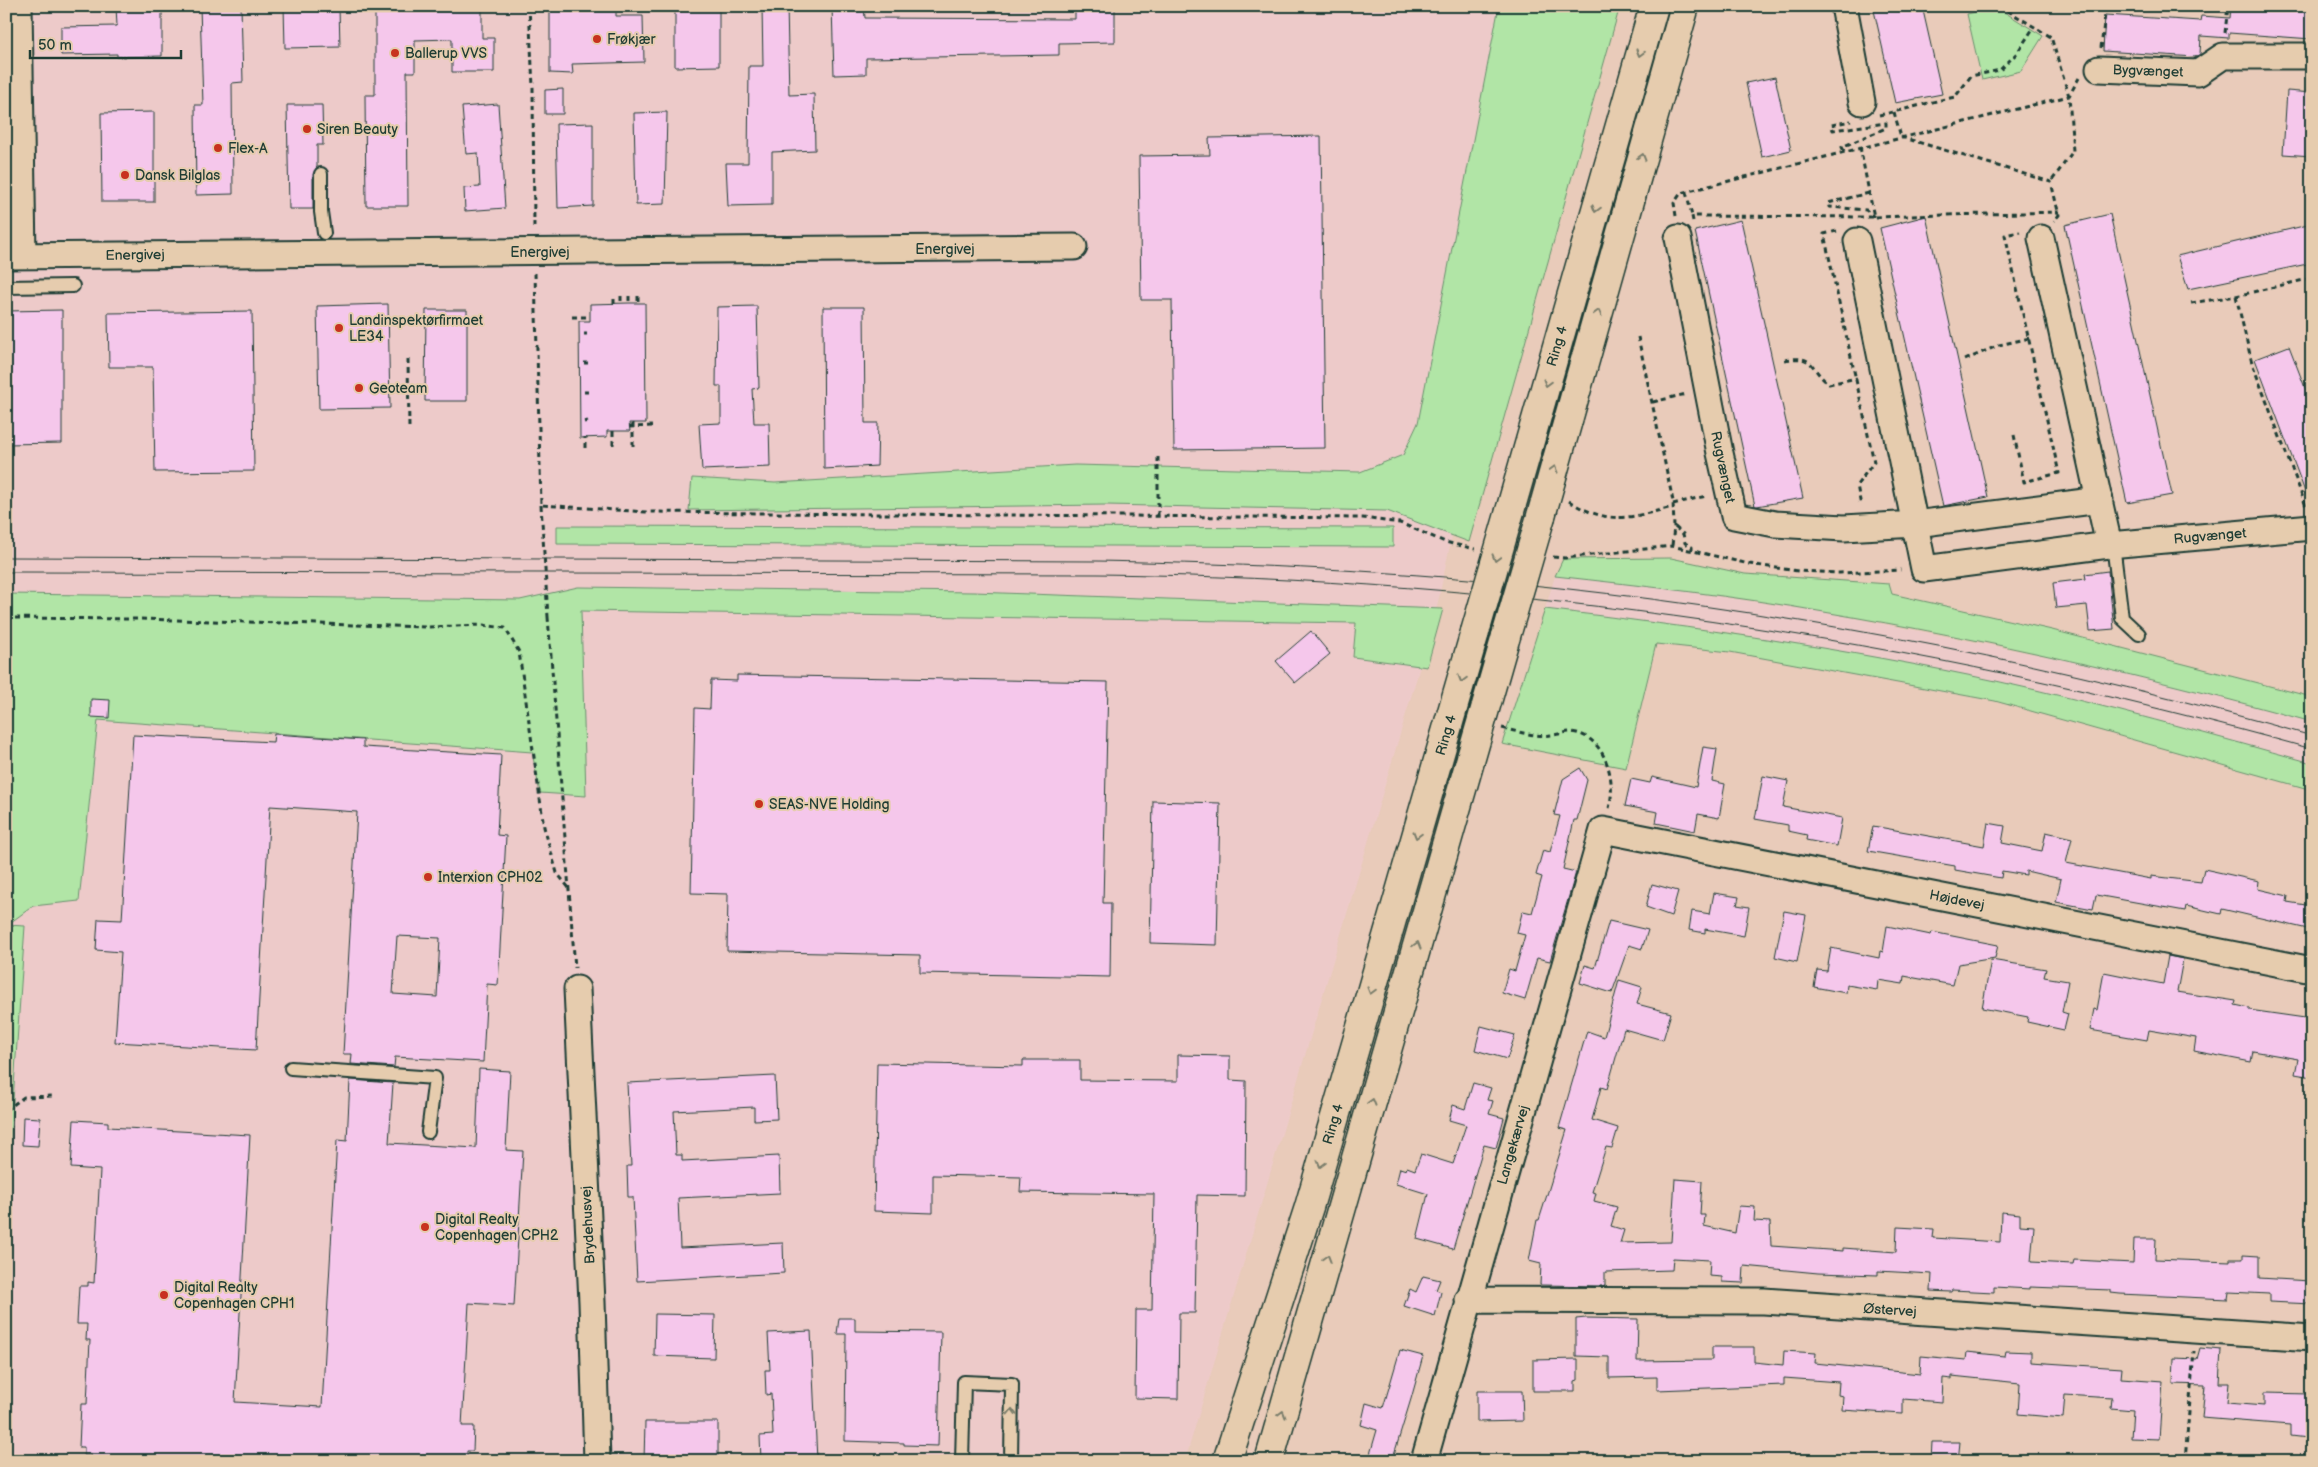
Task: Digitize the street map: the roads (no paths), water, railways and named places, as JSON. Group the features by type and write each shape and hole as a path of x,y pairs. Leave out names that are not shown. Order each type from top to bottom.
{"main road":[{"name":"Ring 4","path":"1227,1461 1309,1207 1654,6"},
{"path":"1269,1461 1686,6"}],"street":[{"path":"15,256 19,6"},
{"path":"1844,6 1861,111"},
{"name":"Bygvænget","path":"2099,69 2198,73 2223,56 2312,56"},
{"name":"Rugvænget","path":"1678,233 1707,390 1734,516 1775,524 1844,528 1916,524 2100,500"},
{"path":"2032,235 2111,544"},
{"path":"1850,236 1884,373 1916,524"},
{"name":"Energivej","path":"15,256 1074,247"},
{"name":"Rugvænget","path":"1916,524 1924,569 2310,519"},
{"name":"Højdevej","path":"1603,830 2312,970"},
{"name":"Langekærvej","path":"1424,1461 1468,1300 1603,830"},
{"name":"Brydehusvej","path":"577,989 592,1302 597,1461"},
{"name":"Østervej","path":"1468,1300 1764,1301 2312,1338"}],"lane":[{"path":"321,174 324,233"},
{"path":"6,287 73,286"},
{"path":"2111,544 2122,618 2139,634"},
{"path":"291,1068 435,1078 428,1132"},
{"path":"962,1461 964,1382 1012,1384 1011,1461"}],"tram line":[{"path":"6,557 1098,561 1272,566 1445,577 1560,588 1750,613 1939,646 2127,687 2312,736"},
{"path":"6,572 1098,574 1253,578 1407,588 1560,602 1711,621 1862,646 2012,675 2162,710 2312,749"}],"place":[{"name":"Frøkjær","path":"597,39"},
{"name":"Ballerup VVS","path":"395,53"},
{"name":"Siren Beauty","path":"307,129"},
{"name":"Flex-A","path":"218,148"},
{"name":"Dansk Bilglas","path":"125,175"},
{"name":"Landinspektørfirmaet LE34","path":"339,328"},
{"name":"Geoteam","path":"359,388"},
{"name":"SEAS-NVE Holding","path":"759,804"},
{"name":"Interxion CPH02","path":"428,877"},
{"name":"Digital Realty Copenhagen CPH2","path":"425,1227"},
{"name":"Digital Realty Copenhagen CPH1","path":"164,1295"}]}
